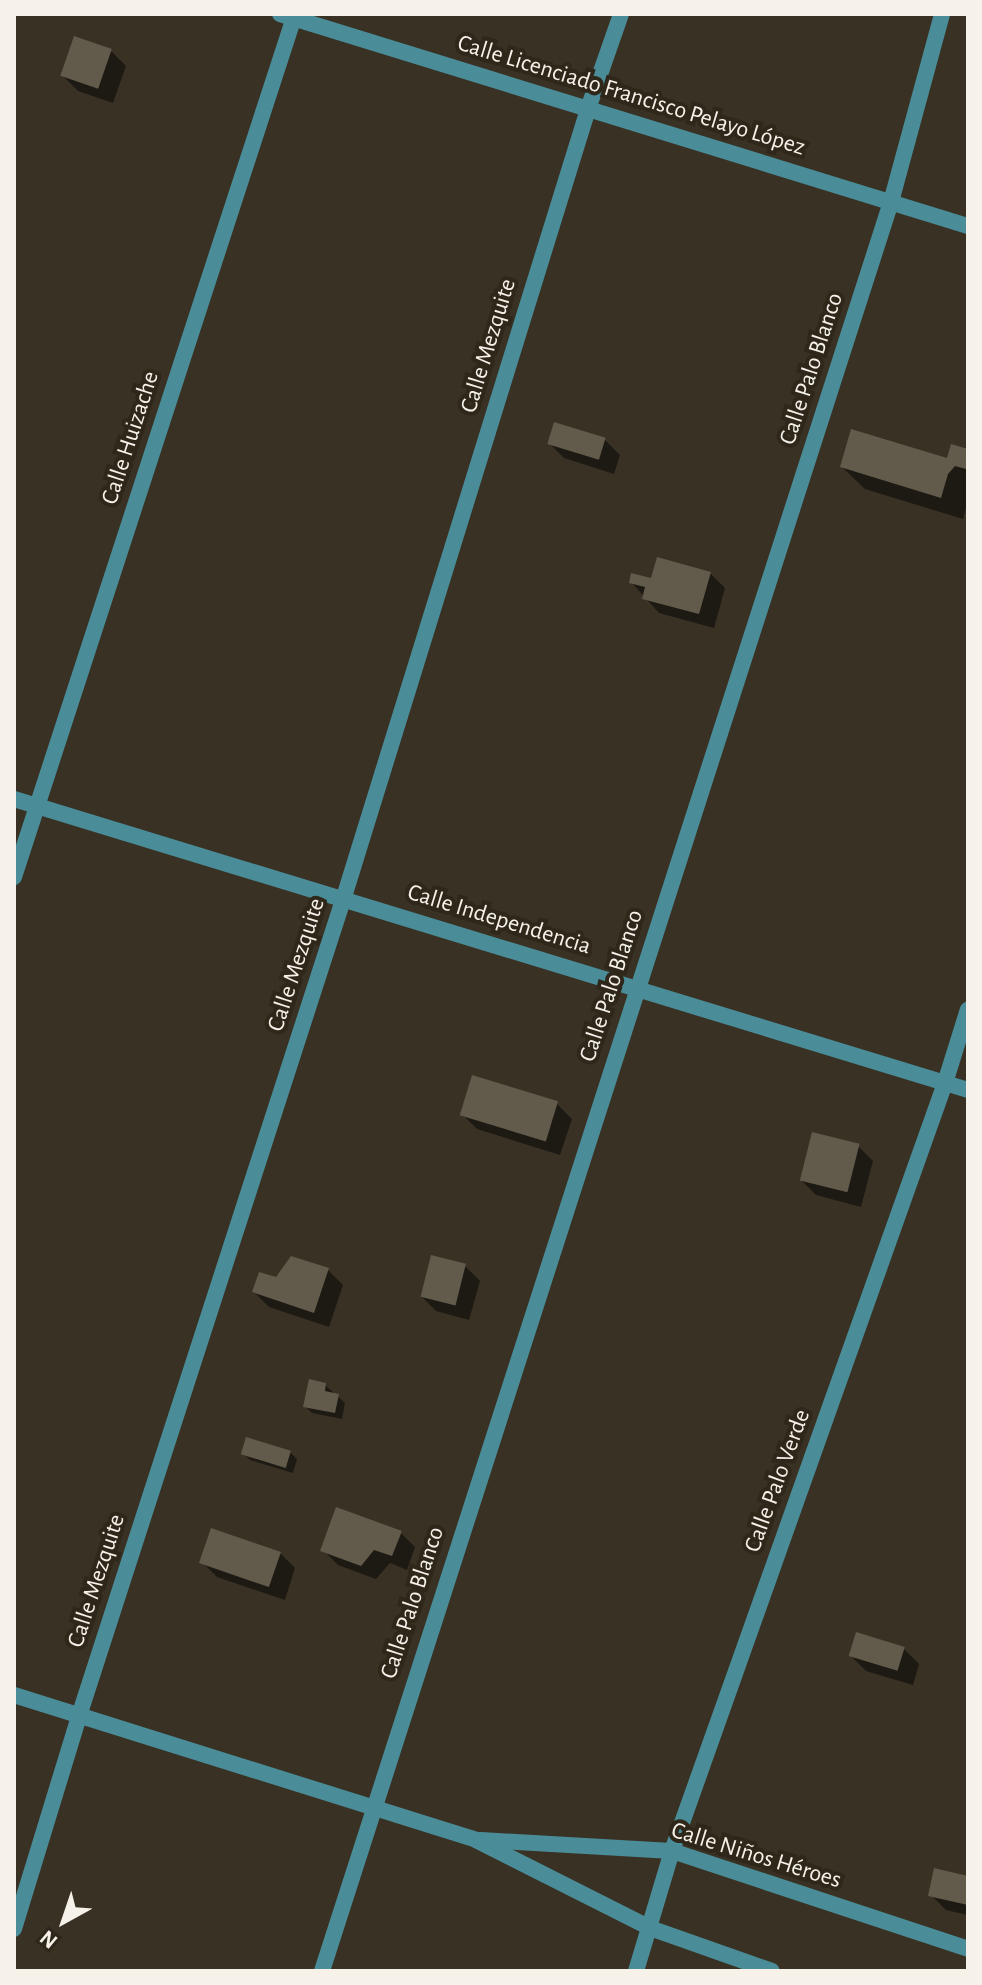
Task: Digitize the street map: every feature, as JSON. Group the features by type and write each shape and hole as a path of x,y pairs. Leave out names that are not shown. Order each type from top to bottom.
{"street":[{"name":"Calle Mezquite","path":"14,1929 79,1716 344,897 589,106 621,14"},
{"name":"Calle Palo Blanco","path":"322,1971 891,202 942,14"},
{"name":"Calle Licenciado Francisco Pelayo López","path":"290,16 589,106 968,226"},
{"name":"Calle Huizache","path":"14,877 290,16"},
{"name":"Calle Independencia","path":"14,799 344,897 968,1090"},
{"name":"Calle Palo Verde","path":"636,1971 672,1851 945,1083 968,1009"},
{"name":"Calle Niños Héroes","path":"14,1695 476,1840 650,1928 772,1971"},
{"name":"Calle Niños Héroes","path":"476,1840 672,1851 968,1949"}],"building":[{"path":"74,36 112,49 98,89 60,76"},
{"path":"554,422 606,438 599,460 547,444"},
{"path":"851,429 947,458 951,444 968,449 966,469 955,466 948,474 941,498 840,467"},
{"path":"657,557 711,572 699,614 642,599 645,587 629,583 631,573 651,578"},
{"path":"472,1075 558,1101 546,1141 460,1115"},
{"path":"812,1132 860,1144 847,1192 800,1181"},
{"path":"431,1255 466,1264 456,1305 421,1297"},
{"path":"291,1256 329,1268 314,1313 252,1292 259,1272 276,1277"},
{"path":"309,1379 326,1383 325,1391 339,1394 335,1413 303,1407"},
{"path":"246,1437 291,1451 286,1468 241,1454"},
{"path":"336,1507 402,1531 392,1556 374,1550 361,1566 320,1551"},
{"path":"211,1528 281,1552 269,1587 199,1563"},
{"path":"856,1632 905,1647 897,1671 849,1656"},
{"path":"934,1868 968,1876 968,1905 928,1896"}]}
